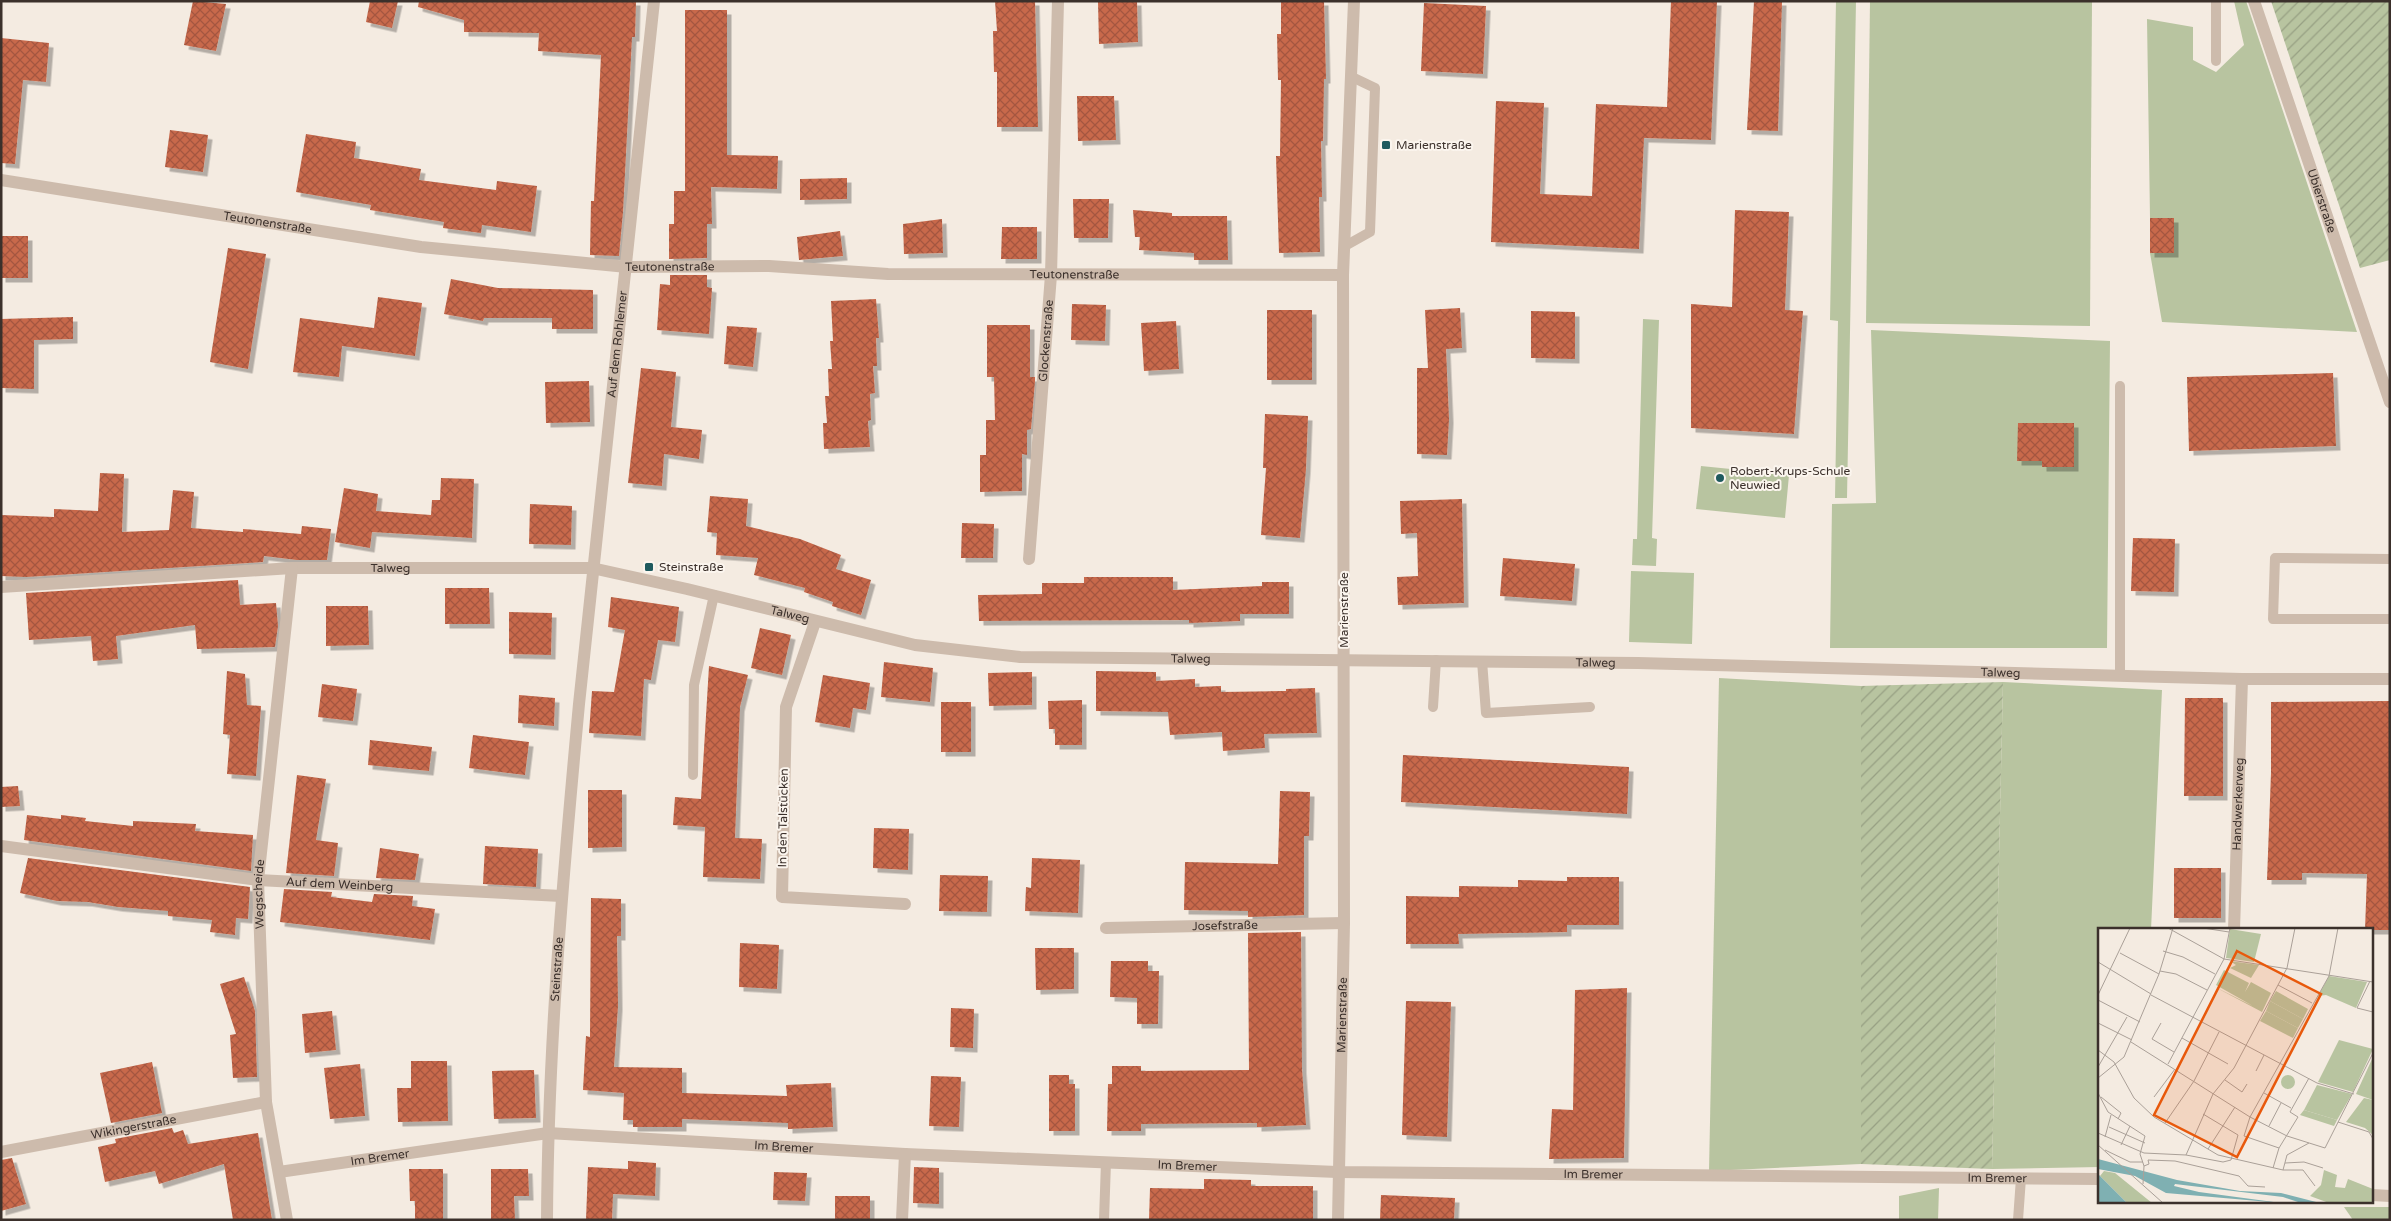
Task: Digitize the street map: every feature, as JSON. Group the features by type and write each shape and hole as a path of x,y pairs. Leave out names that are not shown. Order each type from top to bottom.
{"street":[{"name":"Auf dem Rohlemer","path":"592,568 627,267 654,1"},
{"name":"Glockenstraße","path":"1029,559 1051,274 1058,1"},
{"name":"Marienstraße","path":"1338,1220 1337,1172 1344,923 1343,275 1354,1"},
{"name":"Ubierstraße","path":"2254,1 2390,402"},
{"name":"Teutonenstraße","path":"1,180 421,248 627,267 769,266 888,274 1343,275"},
{"name":"Talweg","path":"1,587 292,568 592,568 714,595 815,622 915,645 1020,657 1436,660 2242,679 2390,679"},
{"name":"Wegscheide","path":"287,1220 266,1102 258,880 292,568"},
{"name":"Steinstraße","path":"547,1220 548,1133 561,896 592,568"},
{"name":"In den Talstücken","path":"815,622 786,708 782,897 905,904"},
{"name":"Handwerkerweg","path":"2234,928 2242,679"},
{"name":"Auf dem Weinberg","path":"1,846 258,880 561,896"},
{"name":"Josefstraße","path":"1106,928 1344,923"},
{"name":"Wikingerstraße","path":"1,1152 266,1102"},
{"name":"Im Bremer","path":"279,1172 548,1133 905,1154 1337,1172 2098,1178"},
{"path":"902,1220 905,1154"},
{"path":"2374,1195 2390,1196"}],"lane":[{"path":"2216,1 2216,61"},
{"path":"1344,246 1370,232 1375,88 1352,77"},
{"path":"2120,386 2120,675"},
{"path":"2390,558 2275,558 2273,619 2390,619"},
{"path":"693,775 694,685 714,595"},
{"path":"1433,707 1436,660"},
{"path":"1482,661 1486,713 1590,707"},
{"path":"1104,1220 1106,1162"},
{"path":"2018,1220 2020,1178"}],"green space":[{"path":"1836,1 1856,1 1847,498 1835,498 1838,321 1830,320"},
{"path":"1870,1 2092,1 2090,326 1866,323"},
{"path":"2234,1 2246,1 2357,332 2162,322 2150,253 2174,253 2174,218 2150,218 2147,19 2193,27 2193,60 2216,72 2244,45"},
{"path":"2271,1 2390,1 2390,260 2360,268"},
{"path":"1643,319 1659,320 1652,538 1657,539 1656,566 1632,565 1633,539 1637,539"},
{"path":"1871,330 2110,341 2107,648 1830,648 1832,504 1876,503"},
{"path":"1701,466 1789,475 1785,518 1696,509"},
{"path":"1631,571 1694,573 1692,644 1629,642"},
{"path":"1719,678 1861,686 1861,1164 1709,1171"},
{"path":"2003,682 2162,690 2151,928 2098,928 2098,1167 1992,1169"},
{"path":"2003,682 1992,1169 1861,1164 1861,686"},
{"path":"1939,1188 1938,1220 1899,1220 1899,1196"},
{"path":"2344,1207 2390,1207 2390,1220 2353,1220"}],"building":[{"path":"193,1 226,4 216,51 184,45"},
{"path":"370,1 398,1 392,28 366,22"},
{"path":"419,1 636,1 635,37 632,37 619,256 590,255 591,201 594,201 601,55 538,51 539,33 464,32 464,20 418,7"},
{"path":"995,1 1035,1 1038,127 997,127 997,72 994,72 993,31 997,31"},
{"path":"1137,1 1138,42 1099,44 1098,2"},
{"path":"1281,1 1324,1 1326,79 1324,79 1323,141 1321,141 1322,197 1319,197 1320,252 1279,253 1276,156 1280,156 1281,80 1278,80 1277,34 1281,34"},
{"path":"1671,1 1717,1 1711,140 1644,138 1639,249 1491,242 1496,101 1544,103 1540,194 1592,196 1596,104 1667,107"},
{"path":"1754,1 1782,1 1778,131 1747,130"},
{"path":"1424,3 1486,6 1483,74 1421,71"},
{"path":"685,10 727,10 727,155 778,156 777,189 711,187 712,224 707,224 707,258 669,259 669,224 674,224 674,191 685,191"},
{"path":"1,38 49,43 46,82 23,80 15,164 1,163"},
{"path":"1077,96 1114,96 1116,140 1078,141"},
{"path":"170,130 208,135 203,172 165,167"},
{"path":"306,134 356,142 354,158 421,169 419,180 496,190 497,181 537,186 531,232 482,225 481,233 443,228 444,222 370,210 371,205 296,192"},
{"path":"847,178 847,199 800,200 800,179"},
{"path":"1073,199 1109,199 1108,238 1074,238"},
{"path":"1133,210 1172,213 1172,216 1227,216 1228,260 1194,260 1194,253 1139,250 1140,237 1135,237"},
{"path":"1735,210 1789,212 1785,310 1803,311 1794,434 1691,428 1691,304 1732,307"},
{"path":"2150,218 2174,218 2174,253 2150,253"},
{"path":"942,219 943,253 904,254 903,224"},
{"path":"1002,227 1037,227 1037,259 1001,259"},
{"path":"840,231 843,256 799,260 797,237"},
{"path":"1,236 28,236 28,278 1,278"},
{"path":"228,248 266,254 248,369 210,362"},
{"path":"670,275 707,275 707,287 712,288 709,334 657,330 660,284 670,285"},
{"path":"451,279 498,288 593,290 593,329 552,329 552,318 484,318 483,321 444,314"},
{"path":"378,297 422,303 415,356 342,346 339,377 293,372 300,318 374,328"},
{"path":"876,299 879,338 876,338 877,366 873,366 875,393 870,394 871,420 868,421 870,447 824,449 823,423 827,423 825,396 829,396 828,369 832,369 830,341 833,341 831,301"},
{"path":"1072,304 1106,305 1105,341 1071,340"},
{"path":"1460,308 1462,348 1446,349 1449,419 1447,455 1417,454 1417,368 1428,368 1425,310"},
{"path":"1267,310 1312,310 1312,380 1267,380"},
{"path":"1531,311 1575,312 1575,359 1531,358"},
{"path":"73,317 73,339 34,340 34,389 1,388 1,319"},
{"path":"1176,321 1179,369 1144,371 1141,323"},
{"path":"987,325 1030,325 1030,377 1035,377 1035,381 1031,429 1027,430 1027,455 1022,454 1022,491 980,492 980,455 986,455 986,420 995,420 994,377 987,377"},
{"path":"727,326 757,328 753,367 724,364"},
{"path":"641,368 676,372 671,427 702,430 699,459 664,454 662,486 628,483"},
{"path":"2333,373 2336,446 2189,451 2187,377"},
{"path":"589,381 590,422 546,423 545,382"},
{"path":"1265,414 1308,416 1300,538 1261,535 1266,468 1263,468"},
{"path":"2018,423 2074,423 2074,467 2042,467 2042,461 2017,461"},
{"path":"100,473 124,474 122,532 169,530 173,490 194,492 191,528 243,532 243,529 301,534 302,526 331,529 327,560 297,560 264,556 263,562 26,577 1,576 1,515 54,517 54,509 98,511"},
{"path":"441,478 474,479 472,538 372,532 370,548 335,542 344,488 378,494 376,511 431,515 432,500 440,500"},
{"path":"710,496 748,499 746,526 800,539 841,555 836,569 871,580 861,615 832,606 833,602 804,592 805,588 754,575 758,558 716,555 717,533 707,532"},
{"path":"1462,499 1464,603 1398,605 1397,577 1418,576 1417,533 1401,534 1400,501"},
{"path":"530,504 572,506 571,545 529,544"},
{"path":"962,523 994,524 993,558 961,558"},
{"path":"2133,538 2175,539 2174,592 2131,591"},
{"path":"1503,558 1575,564 1572,601 1500,596"},
{"path":"1084,577 1173,577 1173,590 1262,586 1262,582 1289,582 1289,614 1240,614 1240,621 1189,623 1189,620 979,621 978,595 1042,594 1042,583 1084,583"},
{"path":"238,580 240,605 276,603 278,626 275,647 197,649 195,625 116,636 118,659 93,661 91,636 29,640 26,593"},
{"path":"445,588 489,588 490,624 445,624"},
{"path":"611,597 679,607 675,642 658,640 651,680 644,679 641,736 589,733 592,691 614,692 625,630 608,627"},
{"path":"326,606 368,606 369,645 326,646"},
{"path":"509,612 552,613 551,655 509,654"},
{"path":"760,628 791,635 782,675 751,668"},
{"path":"884,662 933,668 930,702 881,697"},
{"path":"709,666 748,675 740,707 735,838 762,839 760,879 703,877 705,827 673,825 675,797 701,799"},
{"path":"227,671 245,674 247,705 261,706 256,776 227,774 230,735 223,734"},
{"path":"1096,671 1156,672 1156,681 1195,679 1195,687 1221,686 1221,692 1286,691 1286,689 1315,688 1317,733 1264,734 1265,748 1223,751 1222,732 1170,735 1168,712 1096,711"},
{"path":"1032,672 1032,705 989,706 988,673"},
{"path":"823,675 870,683 866,710 853,708 850,728 815,722"},
{"path":"322,684 357,689 353,721 318,717"},
{"path":"519,695 555,698 554,726 518,723"},
{"path":"2185,698 2223,698 2223,796 2184,796"},
{"path":"1082,700 1082,745 1055,745 1055,729 1049,729 1048,701"},
{"path":"2390,701 2390,930 2365,928 2367,874 2302,873 2302,880 2267,880 2271,773 2271,702"},
{"path":"941,702 971,702 971,752 941,752"},
{"path":"473,735 529,742 525,775 469,768"},
{"path":"370,740 432,747 429,771 368,765"},
{"path":"1403,755 1629,767 1627,814 1401,802"},
{"path":"297,775 326,779 316,840 338,843 334,876 286,873"},
{"path":"18,786 20,806 1,807 1,787"},
{"path":"588,790 622,790 622,847 588,848"},
{"path":"1280,791 1310,792 1309,836 1304,836 1304,915 1248,917 1248,911 1184,910 1185,862 1278,864"},
{"path":"27,815 61,819 61,815 86,818 85,821 133,826 133,821 196,824 195,831 253,835 251,871 24,840"},
{"path":"874,828 909,829 908,870 873,868"},
{"path":"485,846 538,849 536,887 483,884"},
{"path":"380,848 419,854 415,880 376,878"},
{"path":"28,858 250,887 248,919 236,918 235,935 210,932 212,920 168,916 168,911 118,907 88,902 57,901 20,893"},
{"path":"1032,858 1080,860 1078,913 1025,911 1026,887 1031,888"},
{"path":"2174,868 2221,868 2221,918 2174,918"},
{"path":"940,875 988,876 987,912 939,911"},
{"path":"1567,877 1619,877 1619,925 1567,925 1567,932 1458,934 1459,944 1406,944 1406,896 1459,897 1459,886 1518,887 1518,880 1567,881"},
{"path":"284,889 332,892 331,897 372,902 374,894 413,896 412,906 435,909 430,940 280,922"},
{"path":"591,898 621,899 621,936 617,936 618,1006 614,1067 682,1068 682,1093 787,1096 786,1085 831,1083 833,1127 788,1129 788,1123 682,1119 682,1127 633,1127 633,1120 623,1120 624,1093 583,1090 586,1036 590,1037"},
{"path":"1301,932 1302,1069 1306,1125 1257,1127 1257,1123 1141,1124 1141,1131 1107,1131 1108,1084 1112,1084 1112,1066 1141,1066 1141,1071 1249,1070 1248,933"},
{"path":"740,943 779,945 777,989 739,987"},
{"path":"1035,948 1074,948 1074,989 1036,990"},
{"path":"1111,961 1148,961 1148,971 1159,971 1158,1024 1137,1024 1137,998 1110,997"},
{"path":"244,977 255,1011 257,1077 233,1078 230,1035 236,1034 220,984"},
{"path":"1627,988 1624,1158 1549,1159 1552,1109 1573,1110 1575,990"},
{"path":"1406,1001 1451,1002 1447,1137 1402,1135"},
{"path":"951,1008 974,1009 973,1048 950,1047"},
{"path":"332,1011 336,1050 305,1053 302,1014"},
{"path":"411,1061 447,1061 448,1121 398,1122 397,1088 411,1088"},
{"path":"152,1062 162,1113 111,1123 100,1073"},
{"path":"360,1064 365,1116 330,1119 324,1068"},
{"path":"534,1070 536,1118 494,1119 492,1071"},
{"path":"1049,1075 1069,1075 1069,1084 1075,1084 1075,1131 1049,1131"},
{"path":"931,1076 961,1077 959,1127 929,1126"},
{"path":"172,1128 174,1133 183,1130 188,1144 258,1133 272,1220 233,1220 224,1164 159,1184 155,1171 105,1182 98,1147 116,1143 115,1139"},
{"path":"12,1158 26,1204 1,1211 1,1160"},
{"path":"628,1161 656,1163 655,1196 613,1194 612,1220 586,1220 588,1167 628,1169"},
{"path":"914,1167 939,1168 939,1204 913,1203"},
{"path":"409,1169 443,1169 443,1220 415,1220 415,1201 410,1201"},
{"path":"491,1169 528,1169 529,1196 514,1196 515,1220 491,1220"},
{"path":"774,1172 807,1173 805,1201 773,1200"},
{"path":"1204,1179 1251,1180 1251,1186 1313,1186 1313,1220 1149,1220 1150,1188 1204,1189"},
{"path":"1381,1195 1455,1198 1454,1220 1380,1220"},
{"path":"835,1196 870,1196 870,1220 835,1220"}],"place":[{"name":"Marienstraße","path":"1386,145"},
{"name":"Robert-Krups-Schule Neuwied","path":"1720,478"},
{"name":"Steinstraße","path":"649,567"}]}
